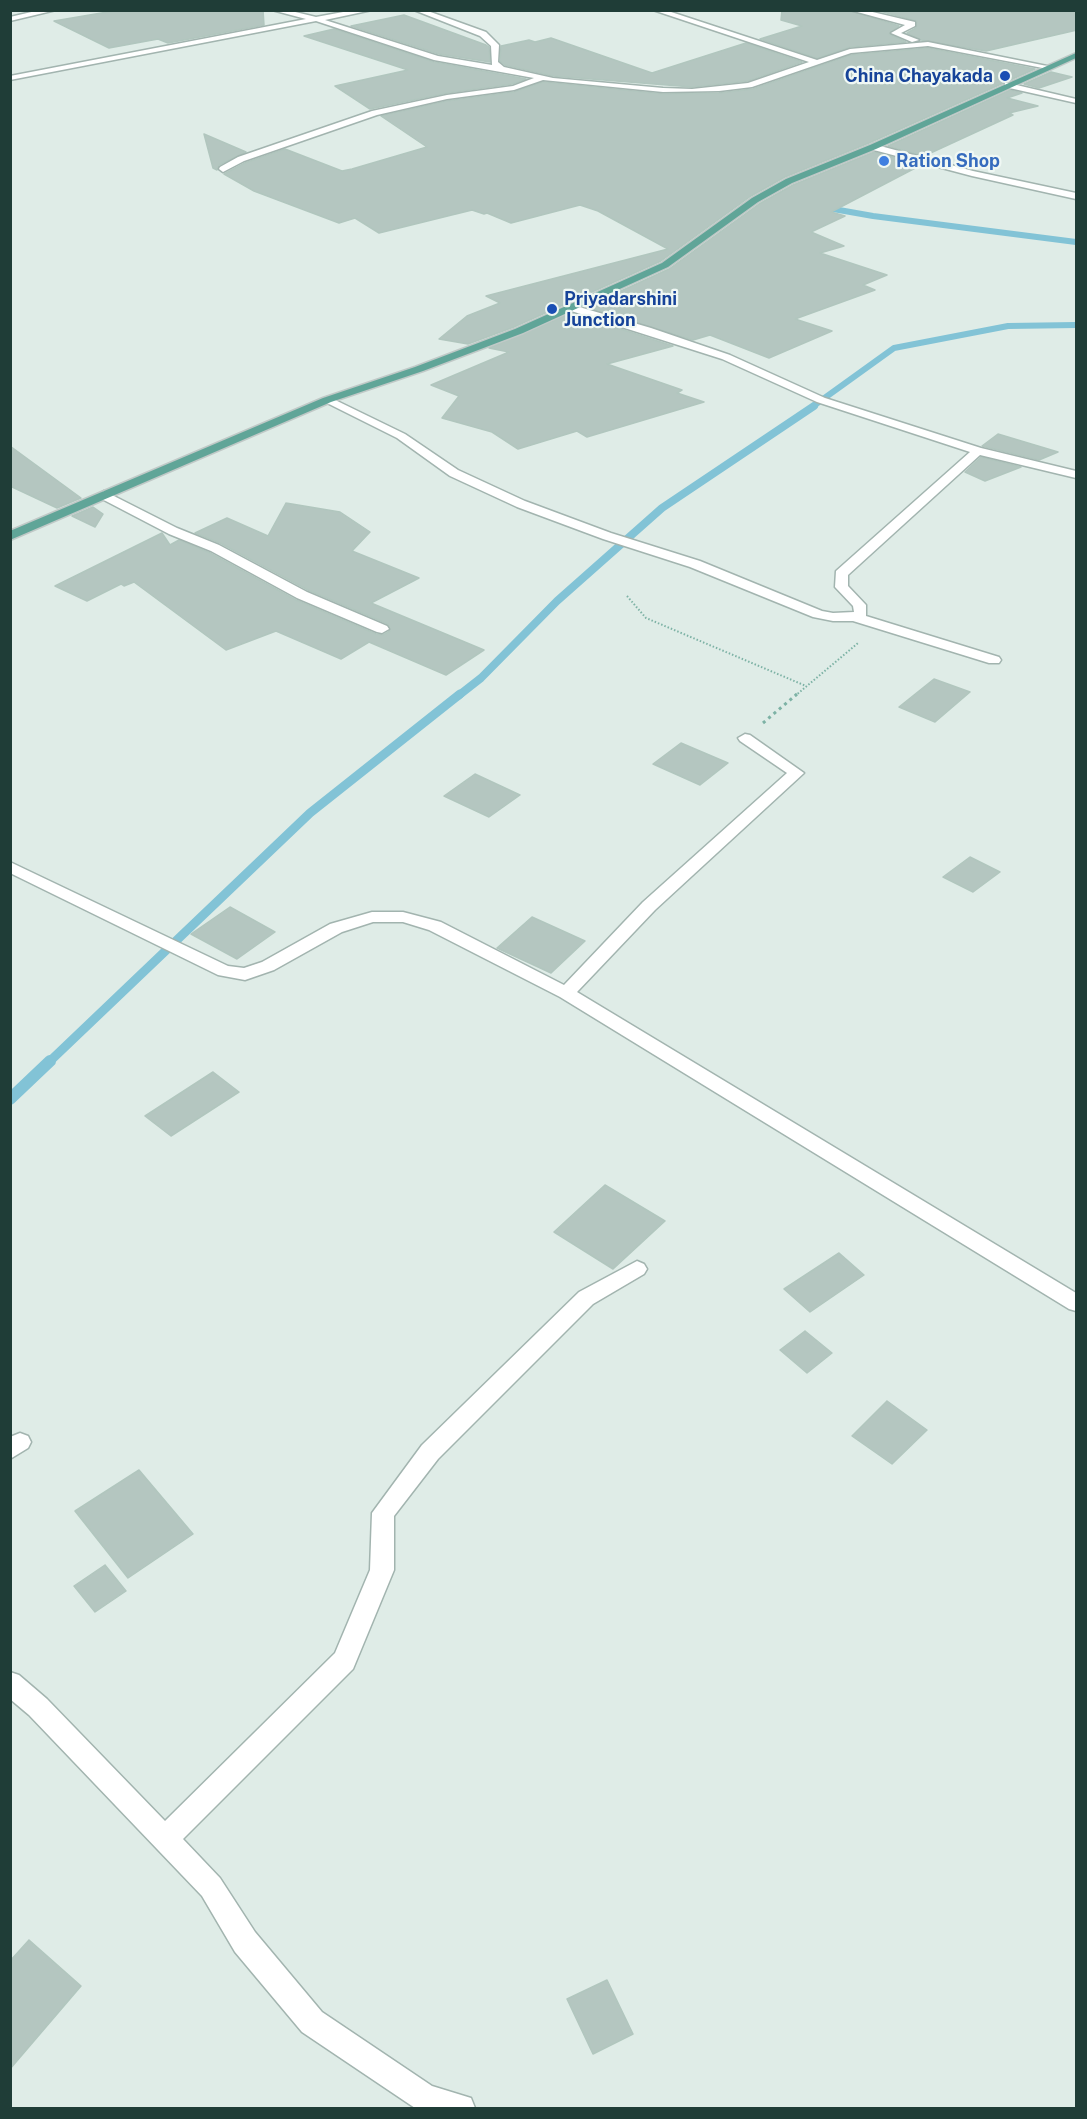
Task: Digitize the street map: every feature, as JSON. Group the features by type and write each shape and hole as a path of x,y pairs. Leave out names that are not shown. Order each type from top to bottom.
{"main road":[{"path":"10,536 327,400 508,336 665,265 755,200 789,180 873,147 1077,55"}],"street":[{"path":"10,19 53,10"},
{"path":"275,10 316,19 437,58 542,79 692,91 749,85 857,50 928,44"},
{"path":"10,78 369,10"},
{"path":"417,10 483,34 495,45 494,63 501,69"},
{"path":"656,10 816,62"},
{"path":"853,10 912,24 895,35 928,44 1048,67"},
{"path":"223,169 241,159 375,113 447,97 514,88 542,79"},
{"path":"1008,85 1077,101"},
{"path":"873,147 972,173 1077,196"},
{"path":"569,307 726,357 821,400 978,451 1077,474"},
{"path":"327,400 401,436 454,473 521,504 607,536 694,564 818,614 854,617 994,660"},
{"path":"854,617 861,614 859,605 843,587 841,574 978,451"},
{"path":"104,495 173,531 215,548 302,595 382,629"},
{"path":"566,993 649,906 796,773 745,738"},
{"path":"10,867 224,971 245,974 268,966 336,928 372,916 403,917 435,926 566,993 1077,1304"},
{"path":"165,1839 344,1662 382,1570 384,1513 430,1452 586,1298 637,1269"},
{"path":"10,1683 38,1707 211,1887 245,1942 312,2022 426,2099 461,2109"}],"path":[{"path":"627,596 646,618 806,686"},
{"path":"745,738 860,641 854,617"}],"building":[{"path":"119,10 263,10 264,25 168,43 158,39 109,48 54,21"},
{"path":"782,10 848,10 899,26 889,34 906,42 850,47 817,58 760,39 802,26 781,20"},
{"path":"876,10 1077,10 1077,30 986,51 921,40 907,33 916,28 917,21"},
{"path":"404,15 486,45 489,47 490,62 439,54 351,26"},
{"path":"334,29 434,62 526,79 512,84 447,93 370,109 335,86 408,70 304,36"},
{"path":"551,38 652,73 746,43 802,62 748,81 692,87 553,76 505,65 500,61 501,46"},
{"path":"928,48 1035,69 869,143 785,177 751,196 661,261 514,327 468,344 439,339 467,316 500,303 486,296 668,249 598,211 580,205 511,223 487,213 472,210 379,233 355,218 339,223 254,191 224,174 245,163 285,149 342,171 352,169 427,147 381,116 447,101 514,92 543,82 663,94 719,93 753,89 851,55"},
{"path":"1051,72 1072,77 1039,88 1024,84"},
{"path":"1010,90 1022,93 1007,98 1038,106 1009,113 1013,115 924,156 888,146"},
{"path":"204,134 246,152 219,165 217,170 213,168"},
{"path":"874,152 921,165 831,212 845,216 811,232 844,246 820,253 887,275 863,285 875,290 795,319 832,331 769,358 710,335 693,340 586,307 669,269 759,204 793,185"},
{"path":"571,313 673,346 607,364 682,390 677,393 704,402 587,437 577,431 518,449 492,432 442,418 459,396 431,385 509,352 489,348"},
{"path":"998,434 1058,452 1039,460 982,446"},
{"path":"10,446 81,498 57,508 10,486"},
{"path":"981,457 1021,467 985,481 965,472"},
{"path":"286,503 340,512 370,532 352,551 419,578 371,603 484,650 446,675 369,642 341,659 276,631 226,650 134,582 124,586 121,584 87,601 55,586 162,533 170,545 179,540 210,553 296,600 376,634 383,635 390,631 388,624 308,590 220,543 195,533 227,518 268,536"},
{"path":"93,507 103,514 95,527 72,516"},
{"path":"934,679 970,692 935,722 899,707"},
{"path":"681,743 728,763 700,785 653,764"},
{"path":"475,774 520,795 489,817 444,796"},
{"path":"970,857 1000,872 973,892 943,877"},
{"path":"230,907 275,932 237,959 191,934"},
{"path":"532,917 585,941 551,973 497,948"},
{"path":"213,1072 239,1092 171,1136 145,1116"},
{"path":"605,1185 665,1221 613,1269 554,1232"},
{"path":"839,1253 864,1275 810,1312 784,1289"},
{"path":"805,1331 832,1353 807,1373 780,1350"},
{"path":"887,1401 927,1430 892,1464 852,1436"},
{"path":"139,1470 193,1534 128,1578 75,1511"},
{"path":"105,1565 126,1591 95,1612 74,1586"},
{"path":"29,1940 81,1986 10,2069 10,1961"},
{"path":"607,1980 633,2034 593,2054 567,1999"}],"waterway":[{"path":"822,207 873,216 1076,242"},
{"path":"812,407 894,348 1008,326 1076,325"},
{"path":"458,696 481,678 557,601 662,508 814,406"},
{"path":"48,1063 310,813 460,694"},
{"path":"10,1099 50,1061"}],"place":[{"name":"China Chayakada","path":"1005,76"},
{"name":"Ration Shop","path":"884,161"},
{"name":"Priyadarshini Junction","path":"552,309"}]}
